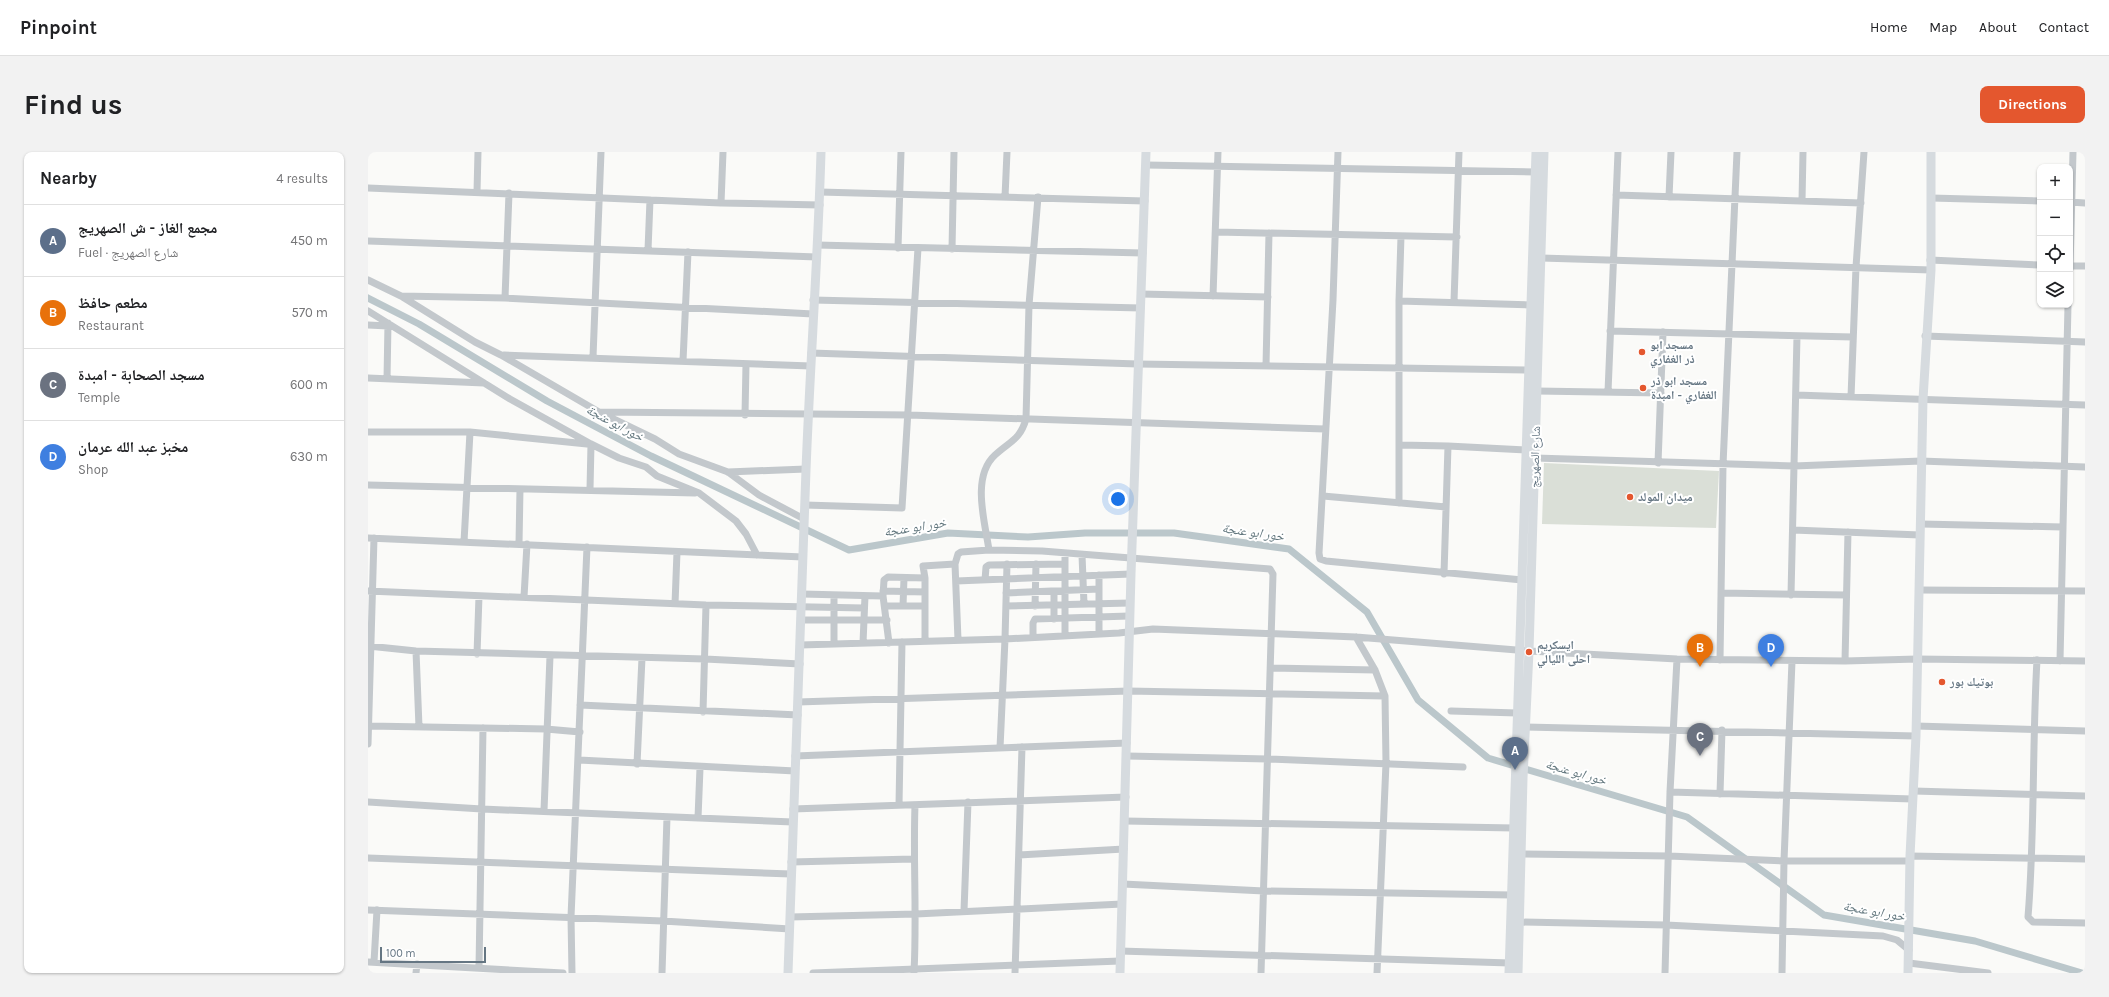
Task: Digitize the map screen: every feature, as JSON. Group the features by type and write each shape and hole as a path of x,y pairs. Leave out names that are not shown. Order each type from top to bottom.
{"street":[{"path":"477,192 478,152"},
{"path":"593,357 601,152"},
{"path":"721,203 723,152"},
{"path":"788,973 795,756 800,664 803,538 813,300 820,205 821,152"},
{"path":"898,248 901,152"},
{"path":"952,249 954,152"},
{"path":"1005,196 1007,152"},
{"path":"1120,973 1126,797 1129,616 1146,152"},
{"path":"1213,296 1218,152"},
{"path":"1338,152 1330,367 1319,553 1320,559 1326,561 1444,574 1522,580"},
{"path":"1454,302 1459,152"},
{"name":"شارع الصهريج","path":"1520,762 1525,727 1522,580 1536,152"},
{"name":"شارع الصهريج","path":"1520,762 1517,713 1524,650 1535,458 1544,152"},
{"path":"1608,392 1618,152"},
{"path":"1669,197 1671,152"},
{"path":"1720,660 1723,465 1737,152"},
{"path":"1802,201 1803,152"},
{"path":"1851,397 1856,267 1864,152"},
{"path":"1908,973 1910,859 1918,659 1921,461 1925,336 1931,270 1931,152"},
{"path":"2071,200 2073,152"},
{"path":"1146,166 1535,172"},
{"path":"368,188 721,203 820,205"},
{"path":"820,192 954,194 1145,200"},
{"path":"505,298 509,193"},
{"path":"1616,195 1861,203"},
{"path":"989,550 982,495 984,471 988,462 996,454 1020,435 1026,419 1029,305 1035,251 1038,197"},
{"path":"1931,198 2037,201"},
{"path":"648,250 650,200"},
{"path":"2073,202 2085,202"},
{"path":"1216,232 1457,237"},
{"path":"1266,366 1269,233"},
{"path":"1399,503 1399,301 1401,236"},
{"path":"368,241 816,257"},
{"path":"817,245 1143,253"},
{"path":"805,505 902,508 909,415 918,248"},
{"path":"683,361 688,252"},
{"path":"1541,258 1931,270"},
{"path":"1930,260 2037,264"},
{"path":"2073,266 2085,266"},
{"path":"368,280 401,296 476,342 599,412 655,438 679,454 728,472 759,495 804,523"},
{"path":"1141,294 1268,297"},
{"path":"401,296 505,298 686,306 813,314"},
{"path":"813,300 1140,308"},
{"path":"1399,301 1531,305"},
{"path":"2060,661 2068,308"},
{"path":"368,311 485,383 591,444 619,458 646,467 657,476 699,493 736,521 746,534 757,555"},
{"path":"368,325 388,324"},
{"path":"387,379 388,324"},
{"path":"1610,331 1853,337"},
{"path":"1658,463 1663,332"},
{"path":"1791,594 1797,336"},
{"path":"1925,336 2085,342"},
{"path":"811,353 912,355 1138,364 1529,370"},
{"path":"501,355 593,357 811,366"},
{"path":"745,415 746,364"},
{"path":"368,378 485,383"},
{"path":"1537,391 1661,393"},
{"path":"1796,395 2085,405"},
{"path":"599,412 745,415 909,415 1136,424 1326,429"},
{"path":"368,432 470,432 591,444"},
{"path":"464,542 470,432"},
{"path":"590,489 591,444"},
{"path":"1400,445 1527,450"},
{"path":"1444,574 1448,446"},
{"path":"1535,458 1723,465 1794,466 1921,461 2085,466"},
{"path":"728,472 806,469"},
{"path":"368,485 520,489 590,489 699,493"},
{"path":"519,544 520,489"},
{"path":"1322,496 1446,507"},
{"path":"1921,524 2062,527"},
{"path":"1793,530 1920,536"},
{"path":"1845,661 1848,532"},
{"path":"368,744 371,538 803,557"},
{"path":"524,597 527,544"},
{"path":"572,973 571,917 579,760 581,656 587,547"},
{"path":"1026,564 1027,550"},
{"path":"958,640 956,564 958,554 961,552 1027,550 1270,569 1273,574 1271,668 1261,973"},
{"path":"675,604 677,552"},
{"path":"1065,553 1065,635"},
{"path":"1082,554 1084,604"},
{"path":"925,641 925,578 923,566 956,564"},
{"path":"985,580 987,566 1007,564 1065,564"},
{"path":"1000,748 1006,639 1007,564"},
{"path":"1036,564 1036,592 1042,619"},
{"path":"956,581 1131,574"},
{"path":"1099,575 1099,633"},
{"path":"889,643 883,582 886,578 925,578"},
{"path":"903,606 904,578"},
{"path":"1006,593 1100,589"},
{"path":"1919,590 2085,591"},
{"path":"370,591 675,604 801,608 864,608"},
{"path":"802,594 864,596 903,592 925,592"},
{"path":"1054,592 1054,619"},
{"path":"1720,593 1846,595"},
{"path":"834,595 834,644"},
{"path":"476,654 479,596"},
{"path":"864,596 864,643"},
{"path":"1006,606 1130,603"},
{"path":"703,712 706,605"},
{"path":"885,606 925,606"},
{"path":"1033,637 1033,621 1042,619 1129,616"},
{"path":"801,620 887,620"},
{"path":"800,645 1006,639 1129,632 1153,629 1356,637 1524,650 1677,659 1792,661 1918,659 2085,661"},
{"path":"1356,637 1375,670 1385,696 1386,763 1377,973"},
{"path":"899,805 902,642"},
{"path":"370,646 416,651 476,654 704,659 800,664"},
{"path":"416,651 418,727"},
{"path":"544,811 550,656"},
{"path":"637,764 642,658"},
{"path":"1665,973 1670,792 1677,659"},
{"path":"2037,660 2033,730 2031,858 2028,917 2030,920 2048,923 2085,923"},
{"path":"1782,973 1784,861 1792,661"},
{"path":"1271,668 1375,670"},
{"path":"798,702 1128,691 1385,696"},
{"path":"580,705 703,712 798,715"},
{"path":"1451,711 1517,713"},
{"path":"369,726 546,729 580,732"},
{"path":"1525,727 1790,732 2085,731"},
{"path":"479,968 484,728"},
{"path":"1720,794 1722,730"},
{"path":"795,756 1127,743"},
{"path":"1015,973 1022,747"},
{"path":"1127,756 1268,759 1464,767"},
{"path":"579,760 700,768 795,771"},
{"path":"1510,973 1514,828 1520,762"},
{"path":"698,818 700,768"},
{"path":"1518,973 1521,854 1519,777"},
{"path":"1670,792 1787,796 2032,794 2085,796"},
{"path":"793,809 1126,797"},
{"path":"368,802 482,809 793,822"},
{"path":"964,911 968,802"},
{"path":"914,971 916,914 913,859 915,805"},
{"path":"662,973 668,817"},
{"path":"1125,821 1383,827 1514,828"},
{"path":"1019,855 1124,849"},
{"path":"1521,854 1669,856 1784,861 2031,858 2085,859"},
{"path":"368,858 791,874"},
{"path":"791,862 913,859"},
{"path":"1123,884 1264,890 1512,895"},
{"path":"790,917 916,914 1122,904"},
{"path":"368,910 480,913 790,928"},
{"path":"377,910 371,962 563,973"},
{"path":"1519,922 1666,925 1883,936 1897,940 1909,948"},
{"path":"1120,951 1510,963"},
{"path":"813,973 914,971 1120,961"},
{"path":"1909,963 1988,973"},
{"path":"416,973 417,964"}],"shaded area":[{"name":"ميدان المولد","path":"1544,463 1719,471 1716,528 1542,524"}],"waterway":[{"name":"خور ابو عنجة","path":"368,298 419,324 547,401 651,456 849,550 948,533 1028,537 1085,533 1174,533 1289,549 1367,612 1418,700 1488,758 1687,817 1824,915 1975,941 2082,973"}],"place":[{"name":"مسجد ابو ذر الغفاري","path":"1642,352"},
{"name":"مسجد ابو ذر الغفاري - امبدة","path":"1643,388"},
{"name":"ميدان المولد","path":"1630,497"},
{"name":"ايسكريم احلى الليالي","path":"1529,652"},
{"name":"مطعم حافظ","path":"1700,667"},
{"name":"مخبز عبد الله عرمان","path":"1771,667"},
{"name":"بوتيك بور","path":"1942,682"},
{"name":"مسجد الصحابة - امبدة","path":"1700,756"},
{"name":"مجمع الغاز - ش الصهريج","path":"1515,770"}]}
